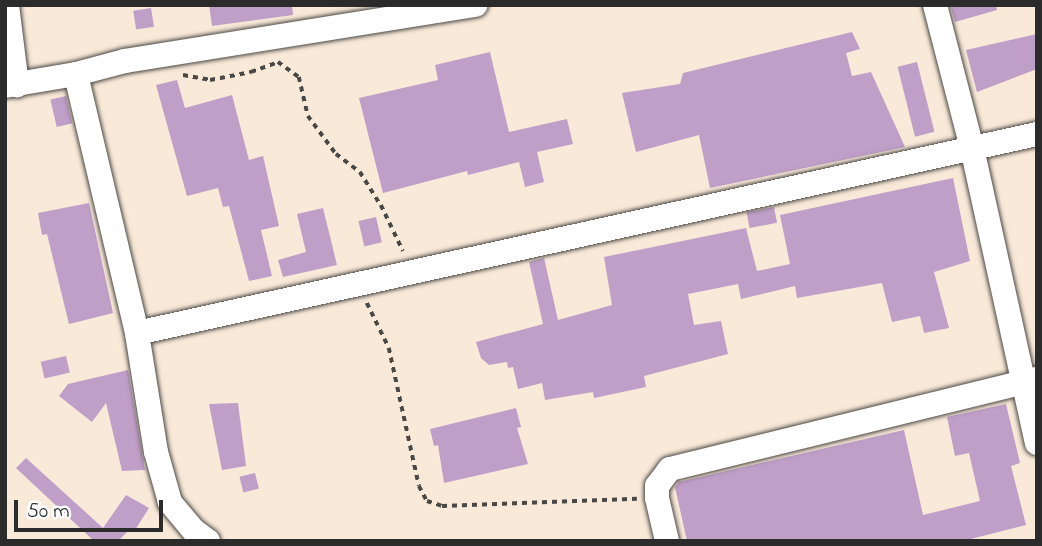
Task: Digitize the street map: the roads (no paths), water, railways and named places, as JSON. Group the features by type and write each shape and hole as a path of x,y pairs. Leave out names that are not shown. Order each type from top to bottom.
{"street":[{"path":"7,5 11,85 149,58 476,5"},
{"path":"935,5 1030,380 1037,443"},
{"path":"76,74 137,333 156,452 170,502 194,531 208,541"},
{"path":"137,333 1037,134"},
{"path":"667,541 657,498 657,486 670,469 1030,380"}]}
